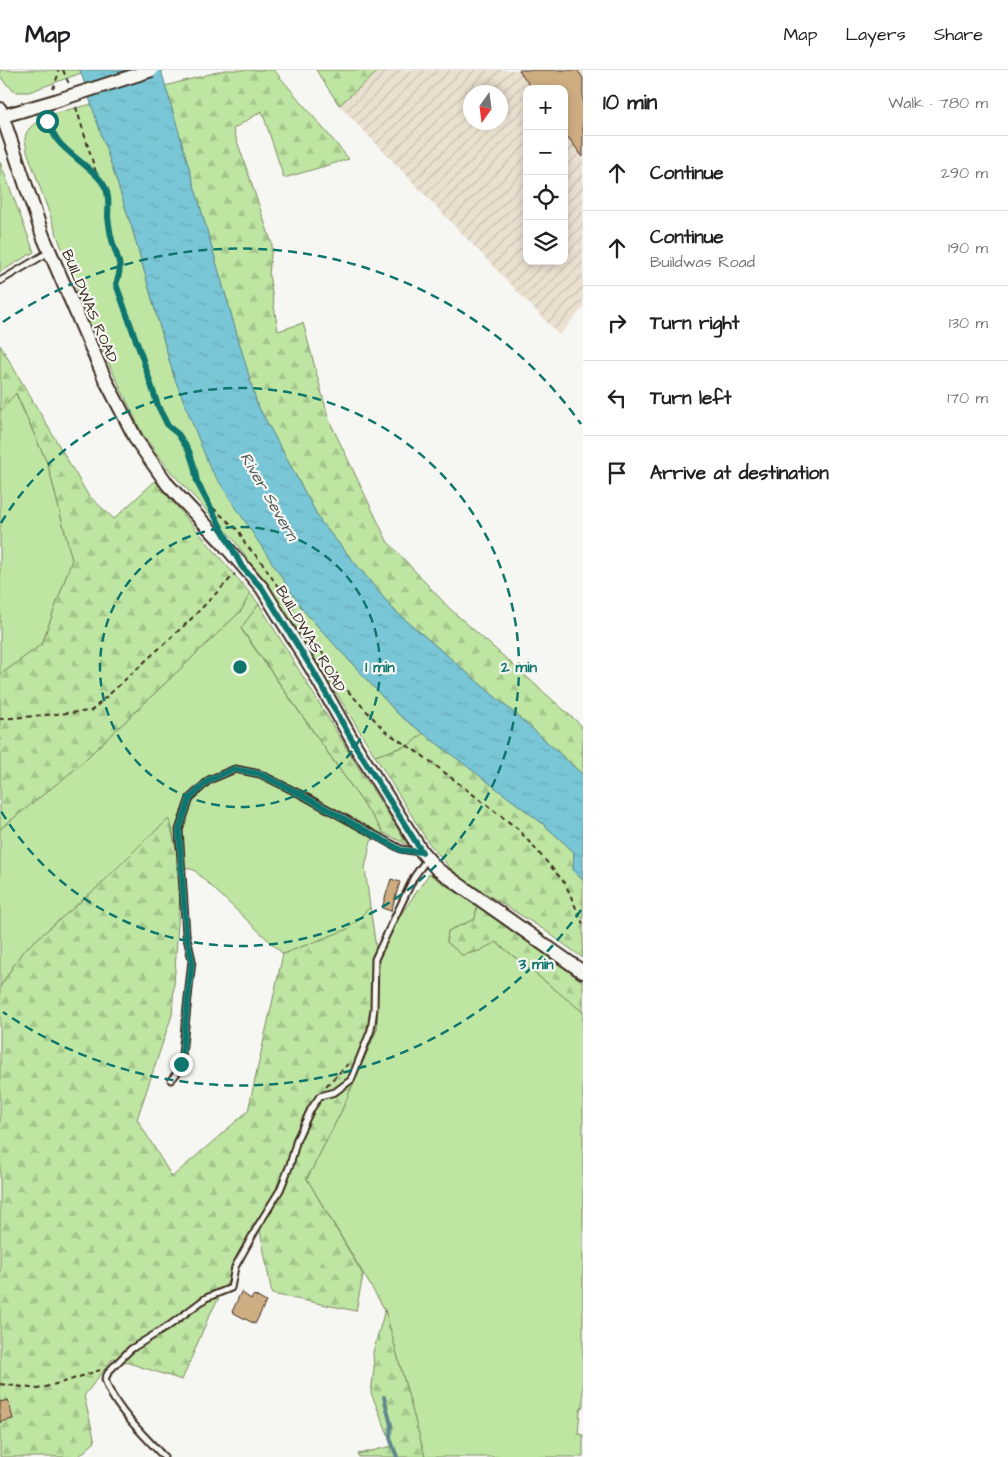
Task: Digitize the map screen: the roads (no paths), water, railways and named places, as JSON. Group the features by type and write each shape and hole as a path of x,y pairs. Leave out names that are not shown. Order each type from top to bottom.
{"street":[{"path":"2,113 40,105 54,96 152,70"},
{"name":"BUILDWAS ROAD","path":"2,113 49,252 104,379 137,441 168,485 262,588 312,669 356,747 425,855 437,869 583,972"}],"lane":[{"path":"0,281 49,252"},
{"path":"164,1457 110,1396 105,1379 109,1371 131,1349 170,1325 206,1298 231,1288 235,1267 280,1190 297,1140 311,1109 320,1096 335,1092 351,1080 371,1030 374,1009 375,958 425,855 401,850 260,774 234,769 209,780 190,798 179,830 186,934 192,960 181,1064 171,1080"}],"water":[{"name":"River Severn","path":"80,70 161,70 257,404 321,522 393,609 583,775 583,880 573,871 574,852 542,823 399,715 303,610 210,468 174,377 132,228"}],"waterway":[{"path":"384,1397 391,1425 390,1438 397,1457"}]}
